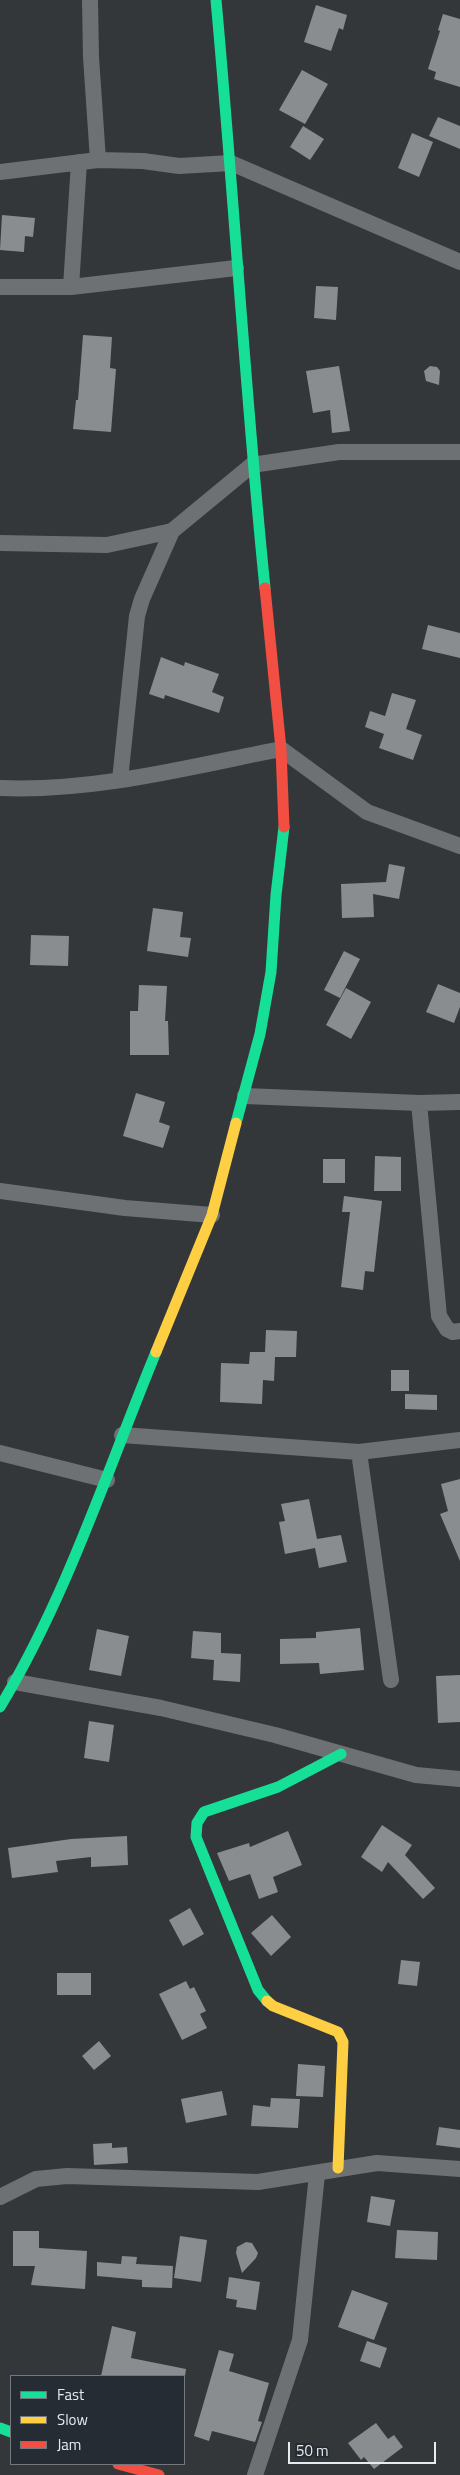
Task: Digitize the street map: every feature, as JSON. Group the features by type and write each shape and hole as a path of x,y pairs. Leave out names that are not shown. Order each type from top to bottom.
{"street":[{"path":"90,0 91,57 98,160"},
{"path":"0,1707 15,1682 63,1581 107,1480 122,1435 212,1216 245,1096 248,1073 260,1034 271,972 276,895 284,834 281,749 252,465 236,268 231,163 216,0"},
{"path":"0,172 98,160 143,161 179,166 231,163 460,262"},
{"path":"71,287 79,162"},
{"path":"0,287 71,287 236,268"},
{"path":"120,780 138,616 142,598 172,531 252,465 339,452 460,452"},
{"path":"0,542 107,546 172,531"},
{"path":"0,788 38,790 120,780 281,749 367,812 460,846"},
{"path":"245,1096 419,1103 460,1102"},
{"path":"419,1103 438,1316 447,1329 453,1332 460,1331"},
{"path":"0,1191 125,1208 212,1216"},
{"path":"122,1435 358,1452 460,1440"},
{"path":"358,1452 391,1680"},
{"path":"0,1453 107,1480"},
{"path":"15,1682 161,1708 416,1775 460,1779"},
{"path":"338,2168 343,2042 338,2032 273,2006 264,1999 258,1990 196,1837 196,1827 199,1817 204,1812 278,1787 341,1754"},
{"path":"0,2197 36,2179 67,2176 258,2182 317,2174 338,2168 377,2162 460,2169"},
{"path":"255,2475 300,2340 317,2174"},
{"path":"122,2465 159,2475"}],"building":[{"path":"316,5 347,15 343,30 339,28 331,51 304,42"},
{"path":"443,14 460,19 460,87 434,79 436,72 428,69 440,31 438,30"},
{"path":"302,70 328,84 305,124 279,110"},
{"path":"438,117 460,126 460,149 429,136"},
{"path":"303,126 324,139 310,160 290,147"},
{"path":"412,133 433,142 419,177 398,168"},
{"path":"2,215 35,218 33,237 25,236 24,252 0,250"},
{"path":"316,286 338,287 336,320 314,318"},
{"path":"83,335 112,337 110,368 116,369 111,432 73,429 76,400 78,400"},
{"path":"339,366 350,431 332,433 330,410 313,413 306,371"},
{"path":"430,366 437,367 440,371 439,385 426,381 424,371"},
{"path":"428,625 460,633 460,658 422,649"},
{"path":"161,657 184,666 185,662 219,674 212,692 224,697 219,713 165,695 164,699 149,694"},
{"path":"392,693 416,700 406,729 422,735 413,760 379,748 384,734 365,727 370,711 385,716"},
{"path":"389,864 405,867 399,899 373,894 374,917 342,918 341,884 386,882"},
{"path":"153,908 183,912 180,937 191,938 188,957 147,951"},
{"path":"31,935 69,936 68,966 30,965"},
{"path":"344,951 360,959 340,998 324,990"},
{"path":"438,984 460,993 460,1007 454,1023 426,1012"},
{"path":"139,985 167,986 165,1021 168,1021 169,1055 130,1055 130,1011 138,1011"},
{"path":"346,988 371,1002 351,1039 326,1025"},
{"path":"136,1093 165,1102 159,1122 170,1126 163,1148 123,1136"},
{"path":"375,1156 401,1157 401,1191 374,1191"},
{"path":"323,1159 345,1159 345,1183 323,1183"},
{"path":"344,1196 382,1201 374,1272 365,1271 363,1290 341,1287 350,1212 342,1212"},
{"path":"266,1330 297,1331 296,1357 275,1357 274,1381 263,1380 262,1404 220,1402 221,1363 249,1364 250,1352 265,1352"},
{"path":"391,1370 409,1370 409,1391 391,1391"},
{"path":"405,1394 437,1395 437,1410 405,1409"},
{"path":"460,1479 460,1561 440,1514 448,1511 441,1484"},
{"path":"309,1499 317,1539 341,1535 347,1562 319,1568 315,1548 285,1554 279,1522 285,1521 281,1504"},
{"path":"360,1628 364,1670 320,1674 319,1663 280,1664 280,1639 316,1638 316,1632"},
{"path":"97,1629 129,1636 121,1676 89,1670"},
{"path":"193,1631 221,1633 221,1653 241,1654 240,1682 213,1680 214,1660 191,1658"},
{"path":"460,1675 460,1722 438,1723 436,1676"},
{"path":"89,1721 114,1725 109,1762 84,1758"},
{"path":"382,1825 412,1845 405,1855 435,1888 423,1899 388,1862 382,1872 361,1857"},
{"path":"288,1831 302,1865 273,1877 278,1892 259,1899 250,1874 229,1881 217,1853 249,1843 250,1847"},
{"path":"127,1836 128,1865 91,1867 91,1857 56,1861 58,1872 12,1878 8,1848 71,1839"},
{"path":"190,1908 204,1934 183,1946 169,1920"},
{"path":"272,1915 291,1937 271,1956 251,1933"},
{"path":"401,1960 420,1962 417,1986 398,1984"},
{"path":"57,1973 91,1973 91,1995 57,1995"},
{"path":"186,1981 190,1989 194,1987 206,2011 200,2014 207,2028 182,2040 159,1994"},
{"path":"99,2041 111,2056 94,2070 82,2056"},
{"path":"298,2064 325,2066 323,2097 296,2096"},
{"path":"222,2091 227,2115 186,2123 181,2099"},
{"path":"271,2098 300,2099 298,2128 251,2126 253,2105 270,2107"},
{"path":"439,2127 460,2130 460,2148 436,2145"},
{"path":"112,2143 112,2148 127,2147 128,2163 94,2165 93,2144"},
{"path":"371,2196 395,2200 390,2226 367,2222"},
{"path":"397,2230 438,2232 437,2260 395,2258"},
{"path":"13,2231 39,2231 39,2248 87,2251 85,2289 31,2285 35,2266 13,2266"},
{"path":"180,2236 207,2240 201,2282 174,2278"},
{"path":"246,2242 252,2243 258,2253 256,2258 242,2273 236,2253 237,2247"},
{"path":"122,2256 137,2257 136,2264 173,2266 172,2288 142,2287 142,2280 97,2276 97,2262 121,2264"},
{"path":"229,2277 260,2282 256,2310 236,2307 237,2300 226,2298"},
{"path":"352,2290 388,2303 374,2340 338,2327"},
{"path":"112,2326 136,2332 131,2358 186,2369 185,2376 101,2375"},
{"path":"367,2341 387,2348 380,2368 360,2361"},
{"path":"219,2350 234,2354 229,2371 269,2383 258,2421 262,2422 255,2442 212,2431 209,2441 194,2436"},
{"path":"376,2423 388,2439 394,2435 403,2447 374,2469 364,2457 361,2460 348,2443"}],"traffic: fast":[{"path":"216,0 251,441 265,588"},
{"path":"236,1123 260,1034 271,972 276,895 284,827"},
{"path":"0,1707 24,1665 66,1577 156,1352"},
{"path":"267,2001 258,1990 196,1837 197,1823 204,1812 278,1787 341,1754"},
{"path":"0,2428 10,2432"}],"traffic: slow":[{"path":"156,1352 212,1215 236,1123"},
{"path":"267,2001 273,2006 338,2032 343,2042 338,2168"}],"traffic: jam":[{"path":"265,588 281,749 284,827"},
{"path":"122,2465 159,2475"}]}
